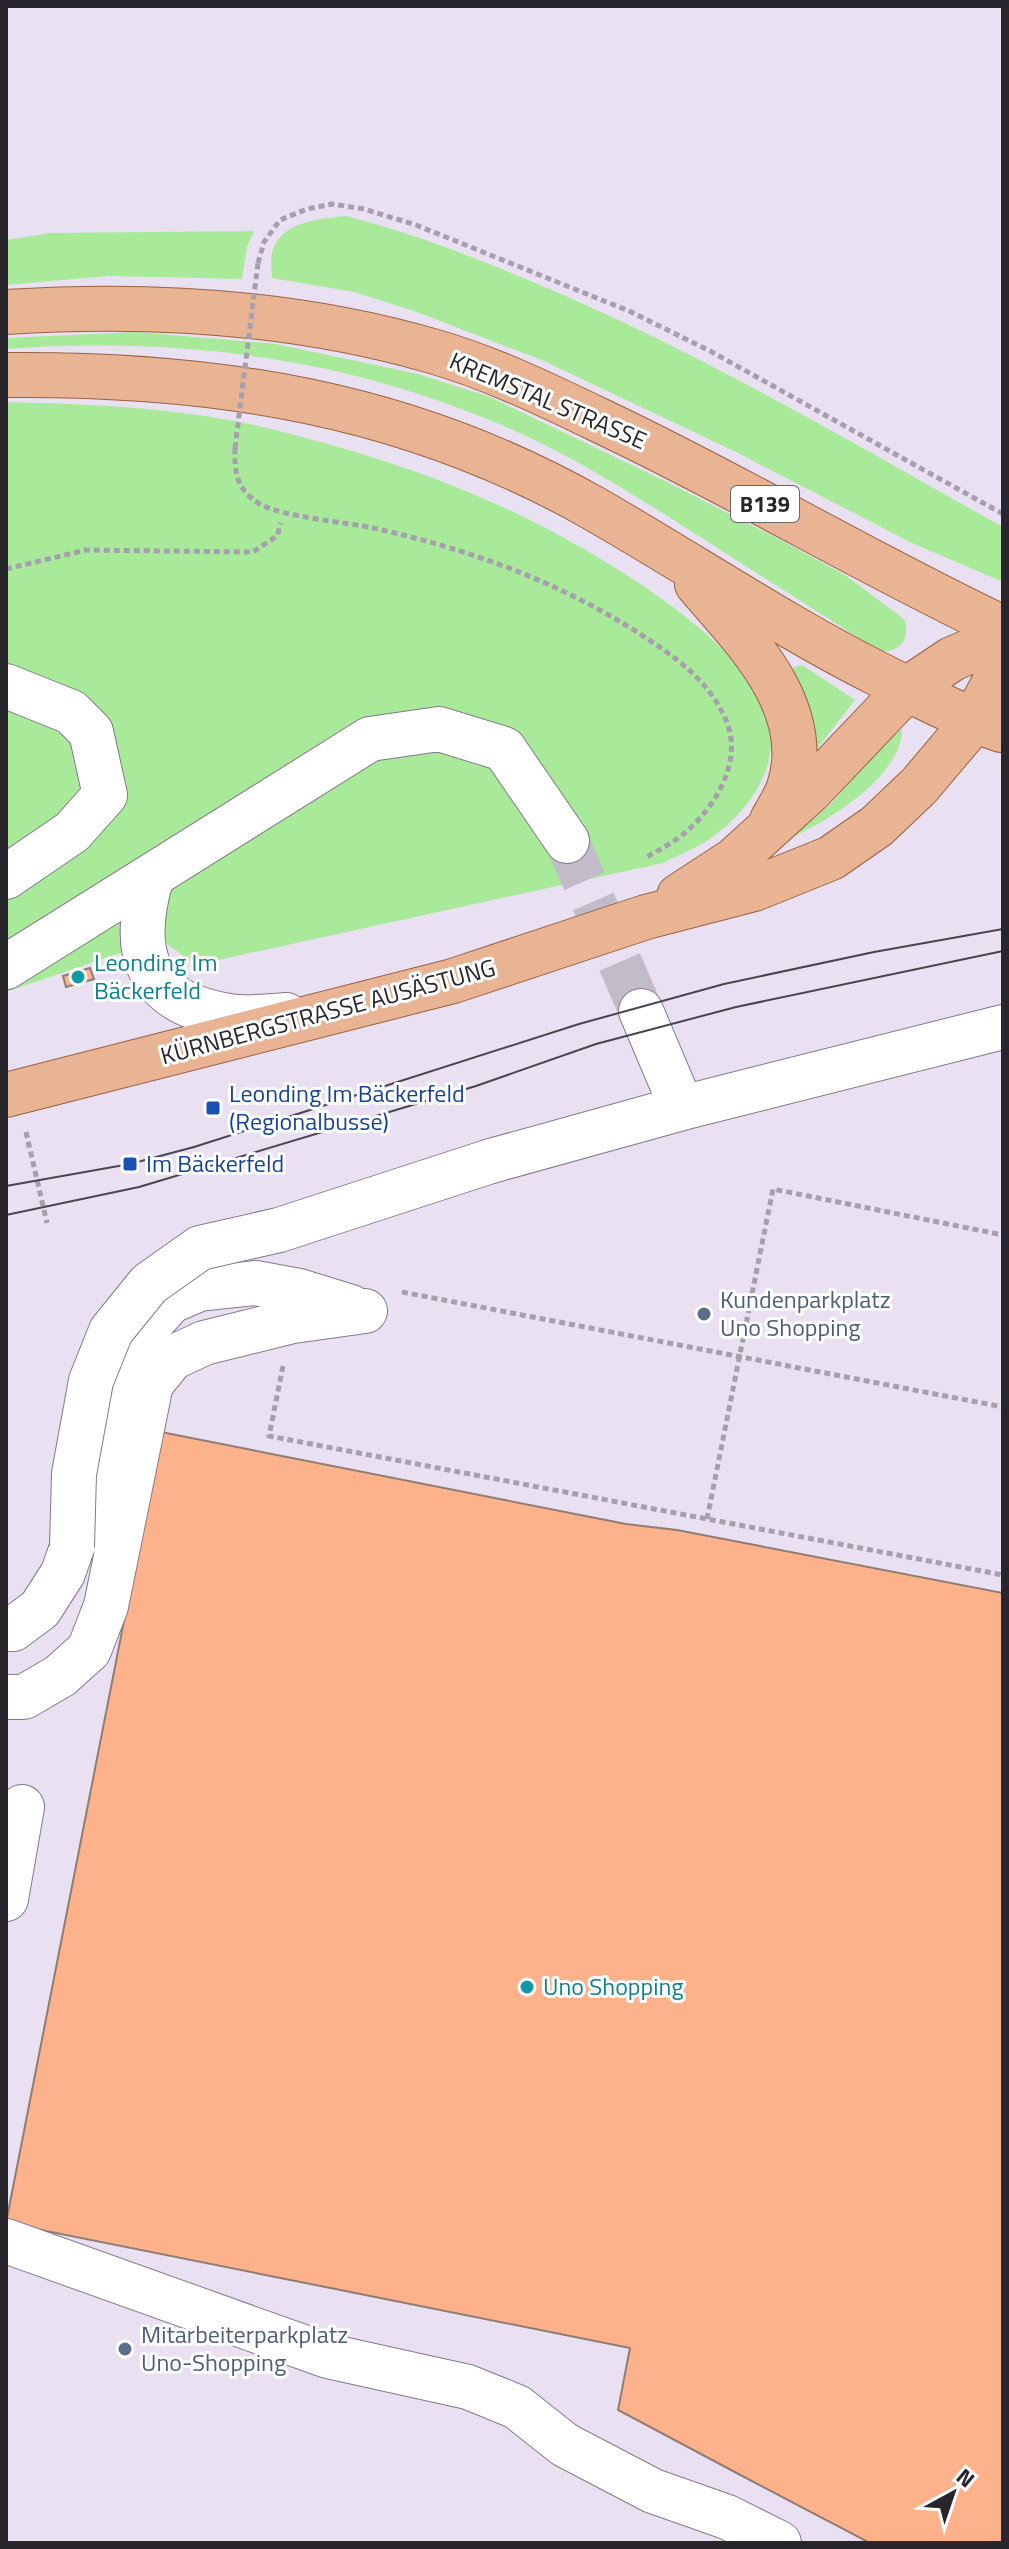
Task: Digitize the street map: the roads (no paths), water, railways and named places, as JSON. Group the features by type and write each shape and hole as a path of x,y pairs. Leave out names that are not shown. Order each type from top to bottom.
{"main road":[{"name":"KREMSTAL STRASSE","path":"6,312 77,307 196,310 328,326 432,351 524,385 639,439 787,515 917,587 1003,628"},
{"path":"6,375 190,381 287,396 382,418 454,442 520,470 591,507 836,653 988,726"},
{"path":"672,555 754,650 774,678 790,723 794,756 789,787 768,828"},
{"path":"646,917 734,860 810,791 907,689 952,659 1003,637"},
{"path":"646,917 754,889 831,858 877,826 988,726 1003,665"},
{"name":"KÜRNBERGSTRASSE AUSÄSTUNG","path":"6,1095 453,981 646,917"}],"lane":[{"path":"6,686 71,712 91,732 105,795 72,832 6,877"},
{"path":"6,967 370,739 439,729 504,749 567,841"},
{"path":"150,879 143,907 141,936 145,961 167,992 187,1005 230,1016 328,1014"},
{"path":"641,1011 682,1108"},
{"path":"72,1547 74,1474 91,1381 111,1331 149,1284 200,1248 279,1230 491,1161 682,1108 1003,1027"},
{"path":"6,1629 13,1629 40,1609 63,1573 104,1480 122,1388 142,1333 171,1301 199,1289 255,1283 378,1300 233,1334 172,1358 151,1384 106,1606 89,1650 60,1676 24,1697 6,1697"},
{"path":"6,1899 22,1807"},
{"path":"6,2241 328,2356 468,2387 517,2407 565,2445 653,2491 727,2517 779,2543"}],"tunnel":[{"path":"567,841 641,1011"}],"tram line":[{"path":"6,1186 130,1164 194,1147 579,1024 724,984 1003,929"},
{"path":"6,1215 139,1187 476,1086 596,1044 736,1007 1003,951"}],"place":[{"name":"Leonding Im Bäckerfeld","path":"78,977"},
{"name":"Leonding Im Bäckerfeld (Regionalbusse)","path":"213,1108"},
{"name":"Im Bäckerfeld","path":"130,1164"},
{"name":"Kundenparkplatz Uno Shopping","path":"704,1314"},
{"name":"Uno Shopping","path":"527,1987"},
{"name":"Mitarbeiterparkplatz Uno-Shopping","path":"125,2349"}]}
